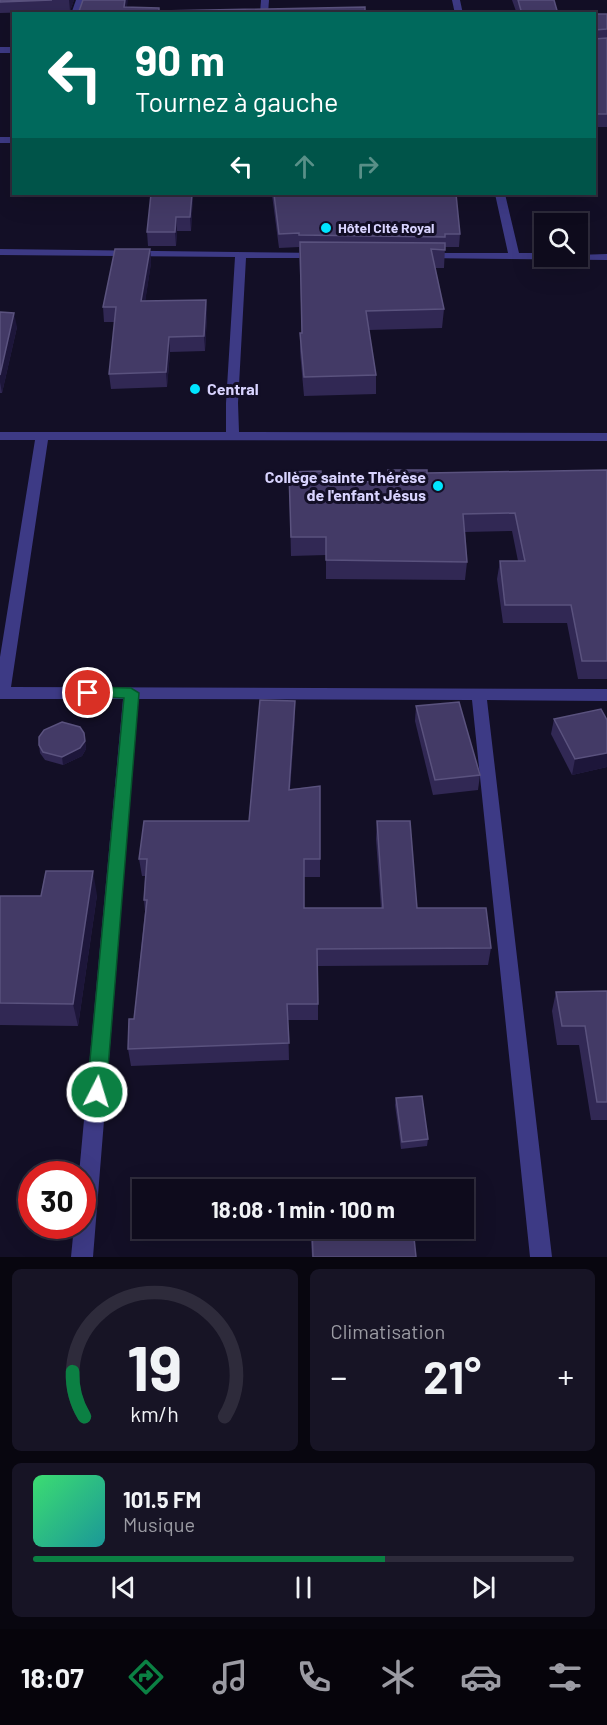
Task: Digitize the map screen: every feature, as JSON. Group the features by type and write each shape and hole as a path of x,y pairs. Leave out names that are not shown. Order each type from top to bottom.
{"street":[{"path":"500,195 514,257"},
{"path":"0,252 336,255"},
{"path":"233,437 232,403 241,254"},
{"path":"419,256 607,257"},
{"path":"0,436 607,437"},
{"path":"42,436 1,693 607,695"},
{"path":"82,1257 131,693"},
{"path":"479,695 541,1257"}],"building":[{"path":"0,0 52,0 0,2"},
{"path":"83,0 125,0 124,7 159,8 159,11 365,7 365,12 79,12"},
{"path":"518,0 554,0 557,12 521,12"},
{"path":"596,14 607,14 607,29 596,30"},
{"path":"607,38 607,114 596,114 596,39"},
{"path":"151,195 192,195 190,217 176,217 175,232 147,232"},
{"path":"274,195 456,195 460,234 445,234 445,237 279,234"},
{"path":"300,242 445,243 445,250 431,249 444,309 366,311 376,375 304,377 300,333 302,333"},
{"path":"115,249 150,249 141,301 206,300 204,336 169,337 166,372 109,374 116,307 103,307"},
{"path":"0,312 14,313 0,375"},
{"path":"388,470 427,470 427,473 607,470 607,661 582,661 571,605 505,605 500,561 525,561 515,513 463,514 467,562 326,560 326,537 291,537 289,472 321,471 322,481 389,482"},
{"path":"260,700 295,701 289,790 320,786 320,859 304,859 304,908 383,908 377,821 410,821 417,908 486,908 491,948 317,949 318,1004 287,1004 289,1043 128,1049 129,1019 134,1019 147,900 144,900 147,859 139,859 144,821 249,821"},
{"path":"459,702 480,775 435,780 416,706"},
{"path":"601,709 607,720 607,753 575,759 554,719"},
{"path":"62,722 80,727 85,741 80,748 62,757 43,752 39,745 39,737 44,730"},
{"path":"46,871 93,871 73,1004 0,1003 0,896 41,896"},
{"path":"607,991 607,1102 597,1102 585,1026 562,1026 556,992"},
{"path":"422,1096 428,1139 402,1142 396,1098"},
{"path":"312,1239 414,1239 416,1257 313,1257"}],"place":[{"name":"Hôtel Cité Royal","path":"326,228"},
{"name":"Central","path":"195,389"},
{"name":"Collège sainte Thérèse de l'enfant Jésus","path":"438,486"}],"route":[{"path":"88,693 131,693 97,1092"}]}
